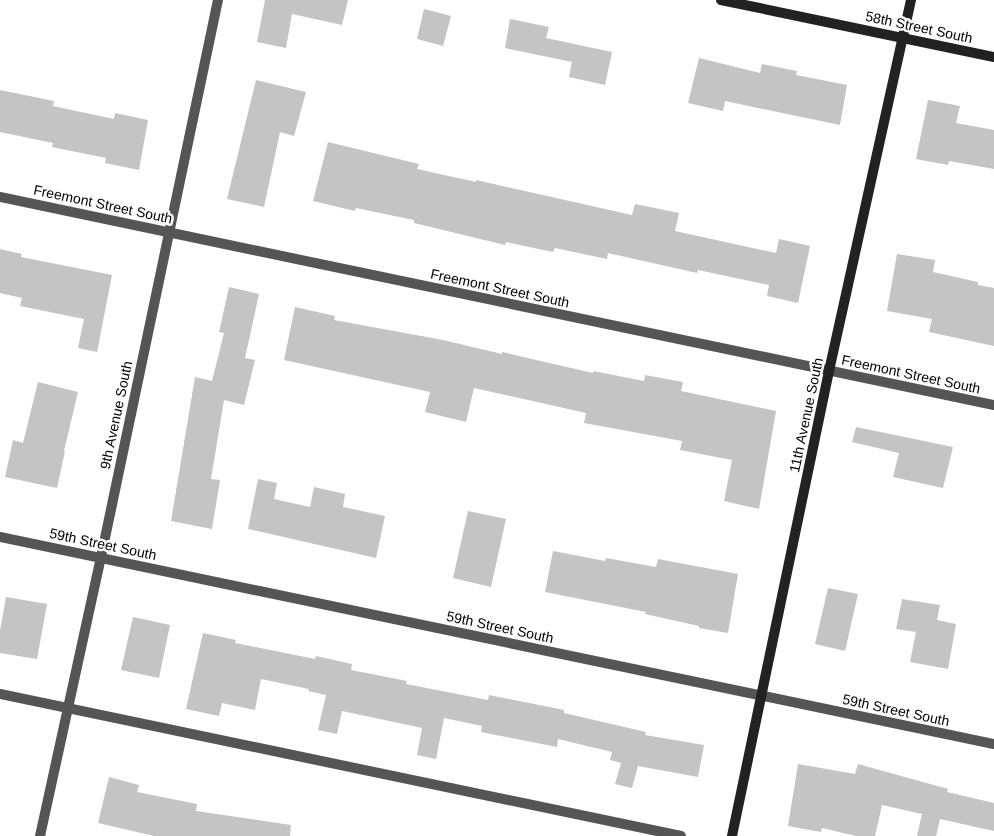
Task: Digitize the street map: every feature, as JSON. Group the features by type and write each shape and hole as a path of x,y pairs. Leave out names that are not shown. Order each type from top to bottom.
{"street":[{"name":"9th Avenue South","path":"40,836 101,558 218,0"},
{"name":"58th Street South","path":"721,0 994,57"},
{"name":"11th Avenue South","path":"732,836 829,371 911,0"},
{"name":"Freemont Street South","path":"0,197 994,405"},
{"name":"59th Street South","path":"0,537 994,744"},
{"path":"0,694 682,836"}],"building":[{"path":"265,0 348,0 342,25 292,14 286,48 257,42"},
{"path":"424,9 451,16 443,46 417,39"},
{"path":"510,19 549,27 546,38 612,52 605,85 569,77 572,62 505,48"},
{"path":"699,58 760,73 762,64 797,71 796,75 847,85 840,125 725,101 723,111 688,103"},
{"path":"256,80 306,92 294,136 280,132 264,207 227,199"},
{"path":"0,90 54,101 53,106 114,119 115,113 148,120 139,170 105,163 106,158 52,147 53,143 0,132"},
{"path":"928,100 960,106 956,123 994,130 994,169 949,161 948,165 916,159"},
{"path":"328,142 419,164 417,169 476,182 476,180 632,215 635,204 679,213 675,231 776,253 779,239 810,246 798,303 767,296 769,285 698,270 697,273 608,253 607,259 555,248 553,252 506,242 505,245 414,223 414,220 356,208 355,211 313,201"},
{"path":"0,249 22,254 21,257 112,275 97,352 78,348 84,319 20,306 22,298 0,293"},
{"path":"897,254 935,260 933,272 978,282 978,285 994,288 994,346 929,332 932,319 887,311"},
{"path":"229,287 259,294 245,358 255,360 244,405 224,400 211,479 220,480 212,529 171,521 195,377 212,381 224,333 219,332"},
{"path":"295,307 335,316 334,320 443,340 502,354 502,352 593,373 593,371 644,381 645,375 683,382 681,391 776,411 759,509 724,501 732,460 680,450 682,441 584,423 586,413 474,388 466,422 425,412 430,392 284,360"},
{"path":"38,382 78,392 57,488 5,477 13,440 23,443"},
{"path":"856,427 953,447 943,488 893,477 899,453 852,442"},
{"path":"258,479 277,483 274,499 310,507 314,487 345,494 343,507 385,516 376,558 248,529"},
{"path":"468,511 506,519 491,587 453,578"},
{"path":"553,551 605,561 606,558 656,567 658,559 738,574 728,633 699,628 699,626 645,614 646,612 545,592"},
{"path":"828,588 858,594 845,651 815,644"},
{"path":"6,597 47,604 37,659 0,653 0,631"},
{"path":"902,599 940,605 937,620 956,624 948,669 910,662 916,632 896,629"},
{"path":"133,617 170,625 159,678 121,670"},
{"path":"203,633 236,640 235,643 315,659 316,656 352,664 351,670 407,681 406,684 488,700 489,695 564,710 564,713 646,732 645,735 704,745 698,777 638,766 632,788 615,784 621,763 610,760 612,752 558,739 557,747 481,732 482,726 444,718 436,759 417,755 422,728 342,711 337,734 318,730 326,695 308,691 309,689 261,679 255,710 222,703 219,716 186,709"},
{"path":"798,764 855,774 858,764 948,789 947,792 994,803 994,831 940,819 936,836 917,836 922,814 882,805 875,836 856,836 822,828 821,832 788,826"},
{"path":"109,777 139,785 137,792 197,804 196,811 291,825 290,836 154,836 98,823"}]}
